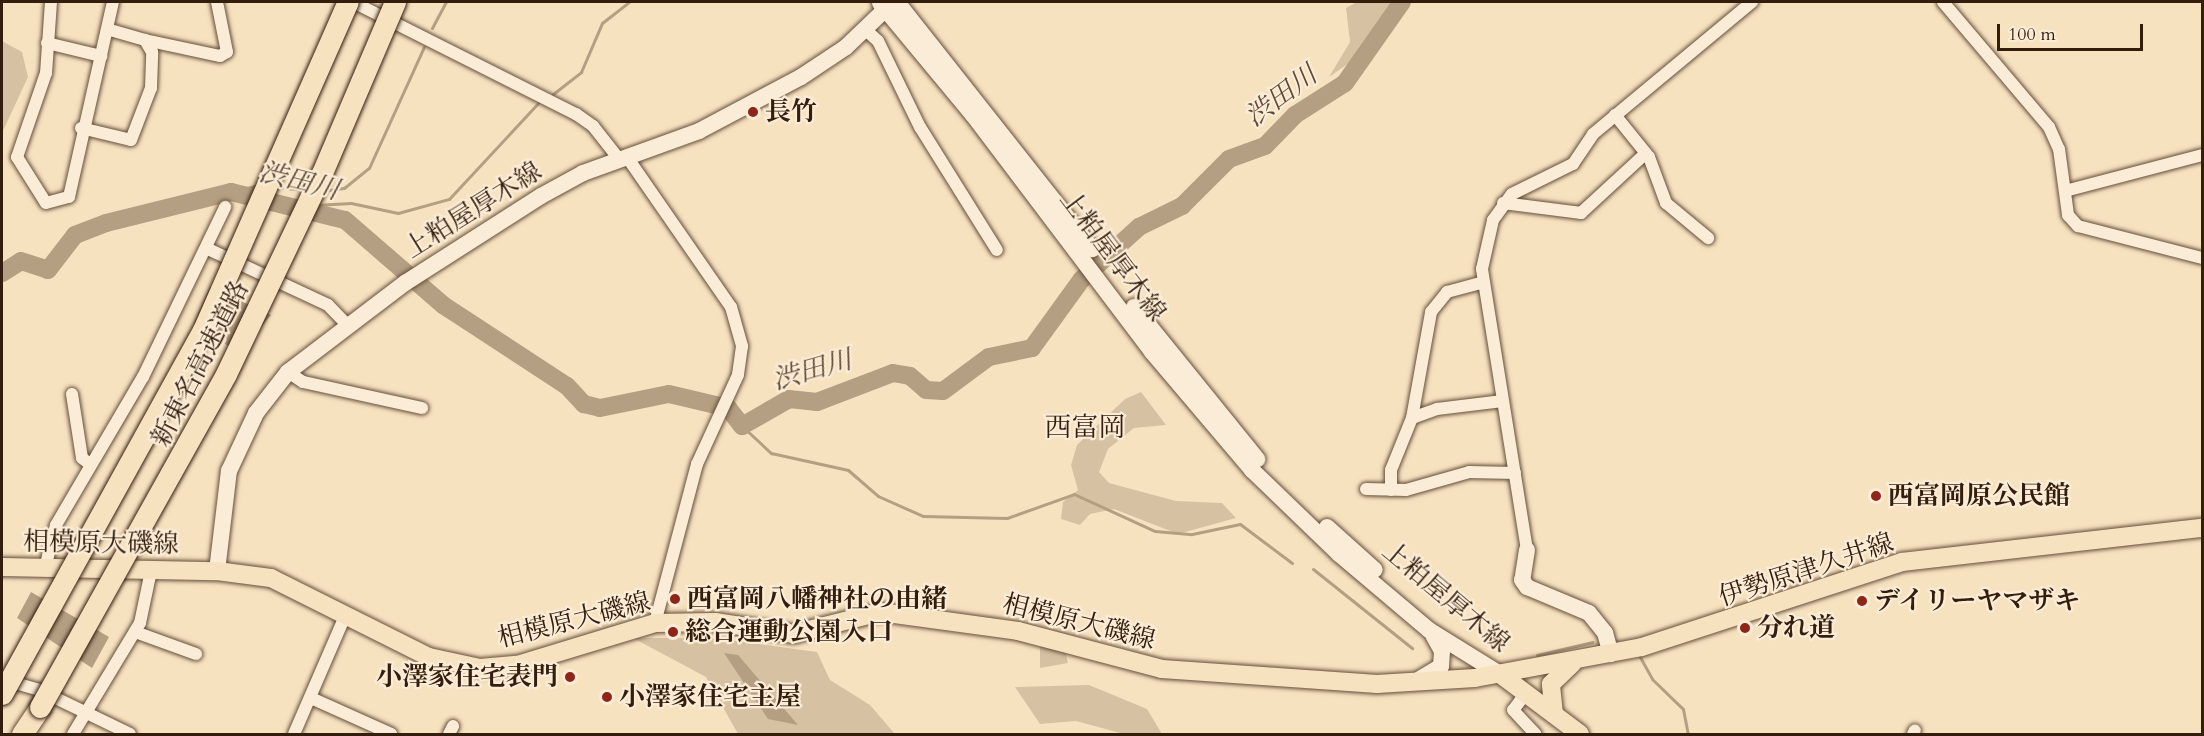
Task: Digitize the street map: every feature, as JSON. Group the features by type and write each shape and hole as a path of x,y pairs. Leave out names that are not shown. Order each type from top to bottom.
{"highway":[{"name":"新東名高速道路","path":"2,694 203,330 348,2"},
{"name":"新東名高速道路","path":"24,735 226,374 322,173 395,2"},
{"path":"2,689 20,663"}],"main road":[{"name":"上粕屋厚木線","path":"217,571 229,471 256,413 288,372 347,325 420,272 563,183 623,158 699,131 791,83 866,30 888,4 1108,280 1261,463 1340,540 1500,674"},
{"name":"上粕屋厚木線","path":"1108,280 1152,352 1252,470 1339,554 1429,630 1500,674"},
{"name":"伊勢原津久井線","path":"1500,674 1611,654 1743,618 1902,562 2202,528"},
{"path":"1527,550 1522,580 1527,587 1589,612 1605,633 1611,654"},
{"name":"相模原大磯線","path":"2,567 217,571 292,585 345,616 429,657 480,668 517,665 655,624 714,622 793,634 860,616 900,613 1018,631 1162,669 1412,682 1500,674"},
{"path":"1412,682 1441,666 1442,651 1429,630"},
{"path":"1554,714 1551,684 1577,661"},
{"path":"1500,674 1580,735"}],"street":[{"path":"51,2 46,73 17,157 46,203 69,197 81,128 109,30 113,2"},
{"path":"109,30 220,56 227,52 217,2"},
{"path":"353,2 576,114 623,158 731,307 742,346 730,395 697,464 655,624"},
{"path":"1527,550 1484,282 1483,255 1503,203 1573,164 1593,134 1752,2"},
{"path":"1943,2 2049,127 2059,149 2068,215 2078,226 2202,258"},
{"path":"866,30 878,41 920,127 997,250"},
{"path":"81,128 131,140 151,88 152,52 145,40"},
{"path":"47,43 101,56"},
{"path":"1615,115 1646,153 1666,203 1708,238"},
{"path":"1503,203 1581,213 1646,153"},
{"path":"2065,191 2202,155"},
{"path":"45,568 52,533 208,249 225,207"},
{"path":"208,249 328,305 347,325"},
{"path":"1391,490 1391,470 1412,418 1431,312 1447,292 1484,282"},
{"path":"288,372 303,382 422,408"},
{"path":"72,394 82,458 91,465"},
{"path":"1412,418 1437,409 1503,401"},
{"path":"1366,489 1391,490 1468,472 1515,473"},
{"path":"73,735 135,632 147,606 151,571"},
{"path":"294,735 345,616"},
{"path":"135,632 191,655"},
{"path":"2,679 86,713 130,735"},
{"path":"1526,693 1513,710 1536,732"},
{"path":"311,698 391,735"}],"shaded area":[{"path":"1357,2 1394,2 1352,61 1329,77 1350,42 1346,8"},
{"path":"2,41 22,52 28,77 2,133"},
{"path":"210,287 271,315 240,352 225,344 227,339 194,323"},
{"path":"1141,392 1166,425 1134,428 1108,449 1099,472 1109,483 1176,501 1222,503 1236,518 1178,534 1114,509 1090,514 1080,525 1061,519 1063,502 1078,490 1071,465 1077,445 1125,399"},
{"path":"31,592 109,637 92,668 17,618"},
{"path":"633,638 714,638 817,652 830,680 870,705 895,734 738,734 706,677"},
{"path":"1040,645 1065,651 1068,663 1040,668"},
{"path":"724,653 738,655 798,725 768,719"},
{"path":"1089,685 1147,709 1162,734 1124,734 1076,721 1040,724 1015,687"}],"waterway":[{"path":"432,28 446,2"},
{"path":"553,94 581,72 602,23 629,2"},
{"name":"渋田川","path":"2,273 21,261 48,270 75,235 106,223 231,192 345,220 443,305 567,386 584,404 600,408 669,394 728,408 742,426 789,399 817,402 893,373 910,376 926,390 943,391 989,357 1032,348 1082,279 1139,227 1182,206 1229,159 1265,146 1295,115 1345,83 1402,2"},
{"path":"322,191 344,188 369,168 424,47"},
{"path":"315,205 351,203 398,213 449,199 539,102"},
{"path":"231,192 259,185"},
{"path":"275,187 304,190"},
{"path":"742,426 771,453 848,470 878,496 923,516 1007,518 1074,494 1155,531 1192,534 1240,524 1292,563"},
{"path":"1313,569 1412,648"},
{"path":"1537,655 1593,642"},
{"path":"1640,657 1652,679 1683,709 1688,734"}],"place":[{"name":"長竹","path":"753,112"},
{"name":"西富岡原公民館","path":"1876,496"},
{"name":"西富岡八幡神社の由緒","path":"675,599"},
{"name":"デイリーヤマザキ","path":"1862,601"},
{"name":"分れ道","path":"1745,628"},
{"name":"総合運動公園入口","path":"673,632"},
{"name":"小澤家住宅表門","path":"570,677"},
{"name":"小澤家住宅主屋","path":"607,697"}],"district":[{"name":"西富岡","path":"1085,428"}]}
